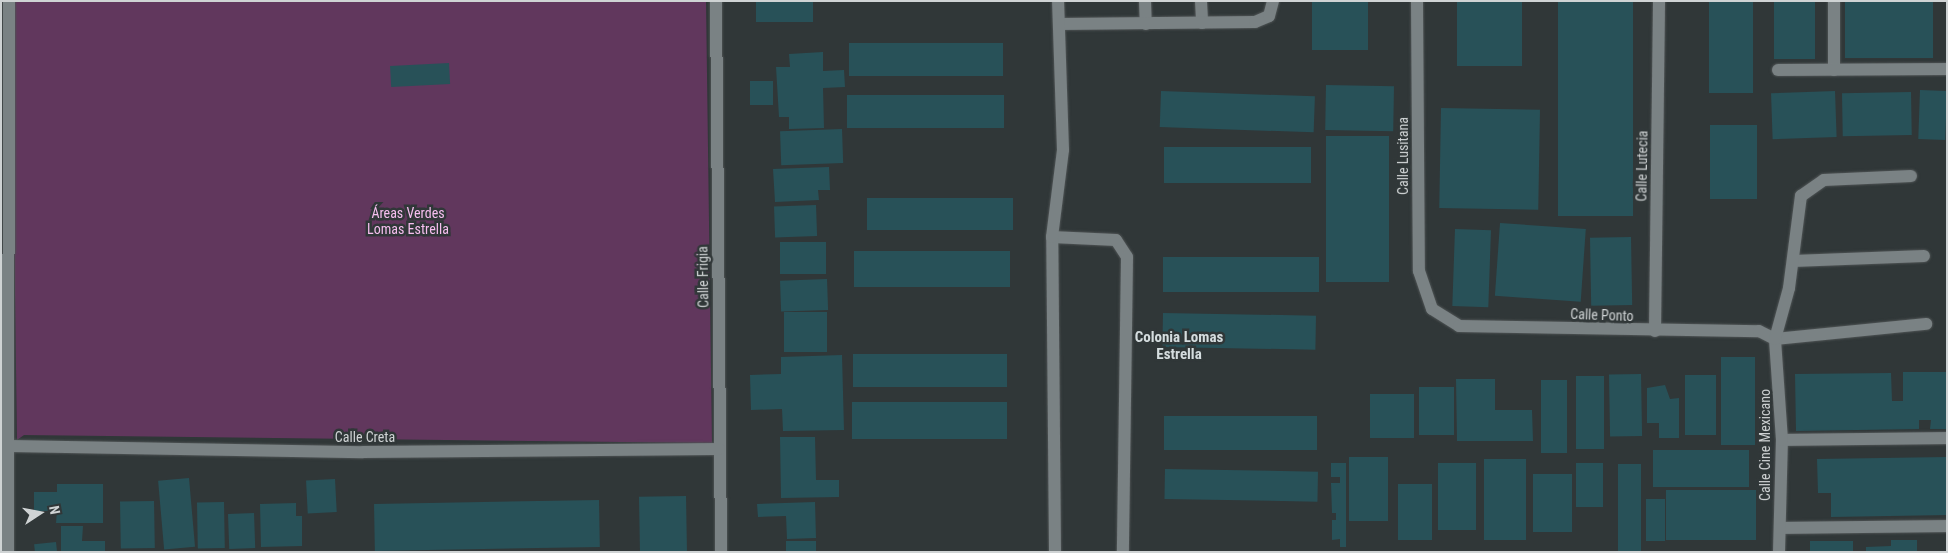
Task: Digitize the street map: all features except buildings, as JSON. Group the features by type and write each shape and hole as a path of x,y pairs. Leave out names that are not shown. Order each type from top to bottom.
{"street":[{"path":"8,552 10,446 9,1"},
{"name":"Calle Frigia","path":"716,1 721,552"},
{"path":"1054,552 1052,237 1063,150 1058,1"},
{"path":"1145,1 1146,24"},
{"path":"1202,1 1202,23"},
{"path":"1059,24 1255,22 1269,16 1273,1"},
{"name":"Calle Lusitana","path":"1417,1 1419,271 1432,309"},
{"name":"Calle Lutecia","path":"1656,331 1659,1"},
{"path":"1834,1 1834,70"},
{"path":"1778,70 1947,69"},
{"name":"Calle Cine Mexicano","path":"1780,552 1782,440 1775,339 1793,261 1801,196 1813,184 1911,176"},
{"path":"1052,237 1116,240 1128,257 1123,552"},
{"path":"1793,261 1924,256"},
{"name":"Calle Ponto","path":"1432,309 1460,326 1656,331 1759,331 1775,339"},
{"path":"1775,339 1926,324"},
{"path":"1782,440 1947,438"},
{"name":"Calle Creta","path":"10,446 363,452 720,449"},
{"path":"1780,528 1947,526"}],"green space":[{"name":"Áreas Verdes Lomas Estrella","path":"11,1 706,1 712,443 24,435 17,440"}],"district":[{"name":"Colonia Lomas Estrella","path":"1179,346"}]}
